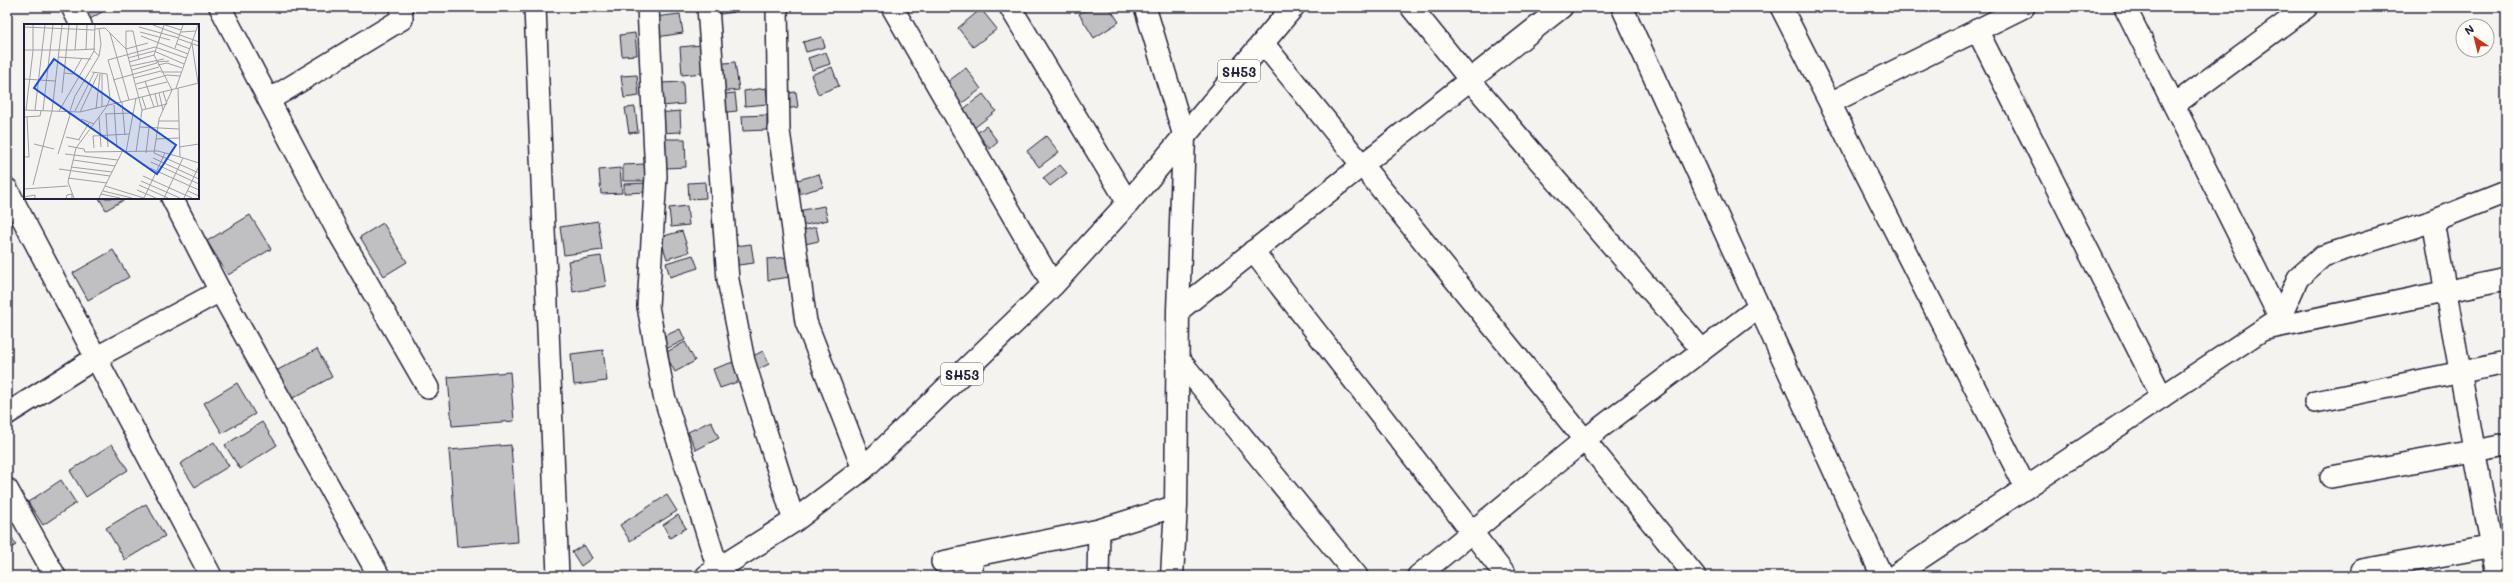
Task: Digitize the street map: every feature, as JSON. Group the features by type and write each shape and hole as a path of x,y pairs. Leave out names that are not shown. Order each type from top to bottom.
{"main road":[{"name":"SH53","path":"712,572 794,521 863,469 1053,285 1128,203 1293,7"},
{"path":"1172,576 1176,506 1178,311 1184,136"}],"street":[{"path":"72,7 81,24"},
{"path":"220,7 337,230 428,388"},
{"path":"269,100 402,19 401,7"},
{"path":"535,7 558,576"},
{"path":"648,7 656,176 648,306 664,396 712,572"},
{"path":"708,7 728,280 744,361 794,521"},
{"path":"777,7 779,132 806,322 863,469"},
{"path":"892,7 1053,285"},
{"path":"1010,7 1128,203"},
{"path":"1145,7 1184,136"},
{"path":"1411,7 1470,80 1702,350"},
{"path":"1178,311 1562,7"},
{"path":"1622,7 1882,576"},
{"path":"1781,7 2026,488"},
{"path":"1830,103 2024,7"},
{"path":"2125,7 2280,318"},
{"path":"2174,105 2307,7"},
{"path":"1977,30 2162,397"},
{"path":"1262,43 1583,441 1695,576"},
{"path":"7,189 97,357 211,576"},
{"path":"1894,576 2280,318 2298,278 2323,256 2433,221 2506,192"},
{"path":"173,199 220,291 379,576"},
{"path":"2433,221 2474,451 2499,545 2497,576"},
{"path":"1253,251 1471,533 1506,576"},
{"path":"2262,330 2446,290 2506,279"},
{"path":"7,414 97,357 220,291"},
{"path":"1418,576 1583,441 1759,307"},
{"path":"1177,358 1356,576"},
{"path":"2315,402 2506,363"},
{"path":"2331,477 2506,445"},
{"path":"7,489 55,576"},
{"path":"942,562 972,566 1099,530 1176,506"},
{"path":"1098,576 1099,530"},
{"path":"2362,570 2499,545"}],"building":[{"path":"78,7 110,7 87,21"},
{"path":"713,7 733,7 734,12 714,15"},
{"path":"1090,7 1109,7 1119,22 1094,38 1079,14"},
{"path":"981,9 997,29 973,47 958,28"},
{"path":"680,14 683,33 657,37 654,17"},
{"path":"635,33 637,55 622,56 620,35"},
{"path":"822,37 825,47 806,52 803,42"},
{"path":"701,45 703,73 682,75 680,47"},
{"path":"826,52 830,64 812,70 808,58"},
{"path":"735,62 739,90 717,92 714,64"},
{"path":"832,67 839,86 818,94 811,75"},
{"path":"966,68 981,89 954,109 939,88"},
{"path":"637,75 639,96 624,98 621,76"},
{"path":"683,82 684,104 662,106 661,83"},
{"path":"766,88 768,104 745,106 744,91"},
{"path":"796,92 798,107 781,110 779,94"},
{"path":"735,93 737,111 718,113 716,95"},
{"path":"983,94 996,111 974,128 961,111"},
{"path":"635,107 638,132 629,133 625,108"},
{"path":"680,111 681,132 659,133 658,113"},
{"path":"767,115 767,130 743,131 742,116"},
{"path":"986,126 998,142 990,149 977,133"},
{"path":"1046,136 1059,152 1039,167 1027,151"},
{"path":"665,139 685,139 686,167 666,168"},
{"path":"645,164 646,181 623,181 623,165"},
{"path":"1060,165 1067,173 1050,186 1043,178"},
{"path":"620,168 622,193 601,194 599,170"},
{"path":"819,174 823,187 791,196 787,183"},
{"path":"705,182 706,198 689,199 688,183"},
{"path":"649,183 649,192 624,193 624,184"},
{"path":"100,199 125,199 106,210"},
{"path":"687,206 689,225 671,227 669,208"},
{"path":"824,206 828,220 796,227 793,212"},
{"path":"250,215 271,249 228,275 207,241"},
{"path":"598,221 602,250 564,255 560,227"},
{"path":"383,223 407,262 384,276 360,237"},
{"path":"816,227 819,241 800,245 797,232"},
{"path":"682,231 689,252 667,259 660,237"},
{"path":"751,244 754,263 731,266 729,247"},
{"path":"113,250 129,277 88,300 73,273"},
{"path":"693,255 698,268 670,277 666,263"},
{"path":"601,256 606,286 573,292 568,261"},
{"path":"790,257 791,277 768,280 767,259"},
{"path":"680,329 685,340 666,349 660,338"},
{"path":"685,342 695,361 675,372 665,353"},
{"path":"317,349 332,377 289,400 274,372"},
{"path":"603,350 607,381 574,385 571,354"},
{"path":"763,351 769,364 753,372 747,359"},
{"path":"736,361 743,380 720,388 713,369"},
{"path":"510,372 514,421 452,426 448,377"},
{"path":"237,383 255,414 222,433 204,403"},
{"path":"711,421 719,438 696,450 688,432"},
{"path":"262,422 277,445 240,469 225,445"},
{"path":"214,442 229,466 195,487 180,464"},
{"path":"112,444 128,470 86,497 70,471"},
{"path":"511,445 518,542 457,547 449,450"},
{"path":"61,480 76,503 43,525 28,502"},
{"path":"667,495 677,511 630,541 620,525"},
{"path":"146,504 165,536 125,560 106,528"},
{"path":"678,515 686,528 670,538 663,525"},
{"path":"7,528 16,545 7,550"},
{"path":"584,545 592,558 581,566 572,552"}]}
